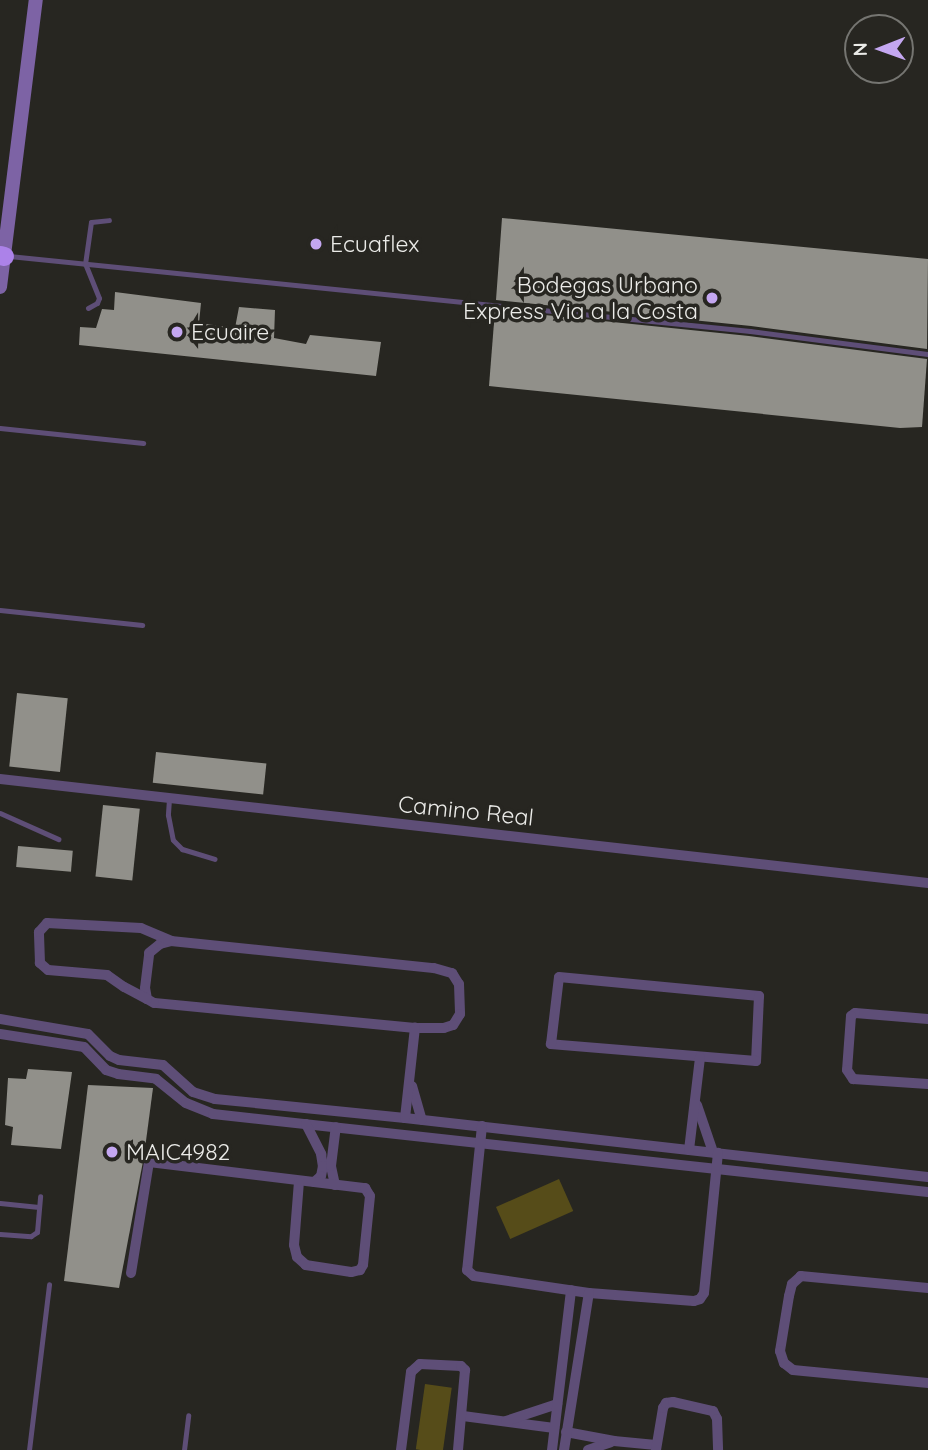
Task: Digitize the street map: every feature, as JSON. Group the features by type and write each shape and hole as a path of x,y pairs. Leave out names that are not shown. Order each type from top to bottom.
{"street":[{"path":"0,287 36,0"},
{"name":"Camino Real","path":"0,779 928,883"},
{"path":"147,999 145,988 149,953 160,944 170,942 434,968 452,973 459,984 460,1014 453,1025 444,1028 415,1028 164,1004 147,999 107,975 48,970 40,963 39,932 47,923 141,928 170,942"},
{"path":"559,977 759,996 761,999 754,1063 700,1058 551,1044 559,977"},
{"path":"928,1019 855,1013 851,1016 847,1070 853,1079 928,1084"},
{"path":"0,1019 78,1030 88,1034 119,1060 163,1065 201,1096 928,1177"},
{"path":"405,1118 415,1028"},
{"path":"0,1034 72,1043 84,1047 106,1070 118,1074 148,1076 166,1083 198,1110 716,1171 928,1192"},
{"path":"690,1150 700,1058"},
{"path":"410,1080 422,1120"},
{"path":"482,1126 467,1270 474,1276 589,1293 694,1301 700,1299 704,1293 716,1171 716,1152 696,1101"},
{"path":"258,1119 259,1104"},
{"path":"306,1124 321,1154 323,1166 321,1177 314,1182"},
{"path":"335,1185 331,1166 336,1127"},
{"path":"131,1273 149,1162 243,1171 299,1181 365,1188 370,1196 363,1265 354,1273 306,1265 297,1257 294,1245 299,1181"},
{"path":"928,1288 801,1276 792,1284 780,1352 784,1363 793,1370 928,1383"},
{"path":"564,1450 557,1404 571,1290"},
{"path":"552,1450 560,1430 577,1363 589,1293"},
{"path":"563,1361 577,1363"},
{"path":"401,1450 411,1372 420,1364 461,1366 465,1370 458,1450"},
{"path":"463,1416 656,1447 663,1408 666,1403 673,1402 713,1411 717,1419 718,1450"},
{"path":"504,1422 557,1404"},
{"path":"588,1450 614,1441"}],"lane":[{"path":"88,308 97,303 99,298 85,264 91,222 109,220"},
{"path":"2,256 750,331 928,354"},
{"path":"0,428 143,443"},
{"path":"0,610 142,625"},
{"path":"169,799 168,815 173,840 182,849 215,859"},
{"path":"0,813 58,839"},
{"path":"0,1234 31,1236 37,1231 40,1196"},
{"path":"0,1203 39,1207"},
{"path":"29,1450 49,1284"},
{"path":"184,1450 188,1415"}],"shaded area":[{"path":"559,1179 573,1211 510,1239 496,1207"},
{"path":"425,1384 452,1388 443,1450 416,1449"}],"building":[{"path":"502,218 928,259 927,349 751,326 496,300"},
{"name":"Ecuaire","path":"115,292 201,303 199,323 235,328 239,307 275,310 274,338 306,344 310,335 381,342 376,376 79,345 80,327 96,328 102,309 114,310"},
{"path":"495,310 749,336 927,359 922,427 900,428 489,386"},
{"path":"17,693 68,698 60,772 9,767"},
{"path":"156,752 266,764 263,794 153,783"},
{"path":"103,805 140,809 132,880 95,877"},
{"path":"18,846 73,851 71,872 16,867"},
{"name":"MAIC4982","path":"28,1069 72,1072 61,1149 11,1145 13,1127 5,1125 8,1078 26,1079"},
{"name":"MAIC4982","path":"88,1085 153,1088 144,1156 119,1288 64,1281"}],"place":[{"name":"Ecuaflex","path":"316,244"},
{"name":"Bodegas Urbano Express Via a la Costa","path":"712,298"},
{"name":"Ecuaire","path":"177,332"},
{"name":"MAIC4982","path":"112,1152"}]}
